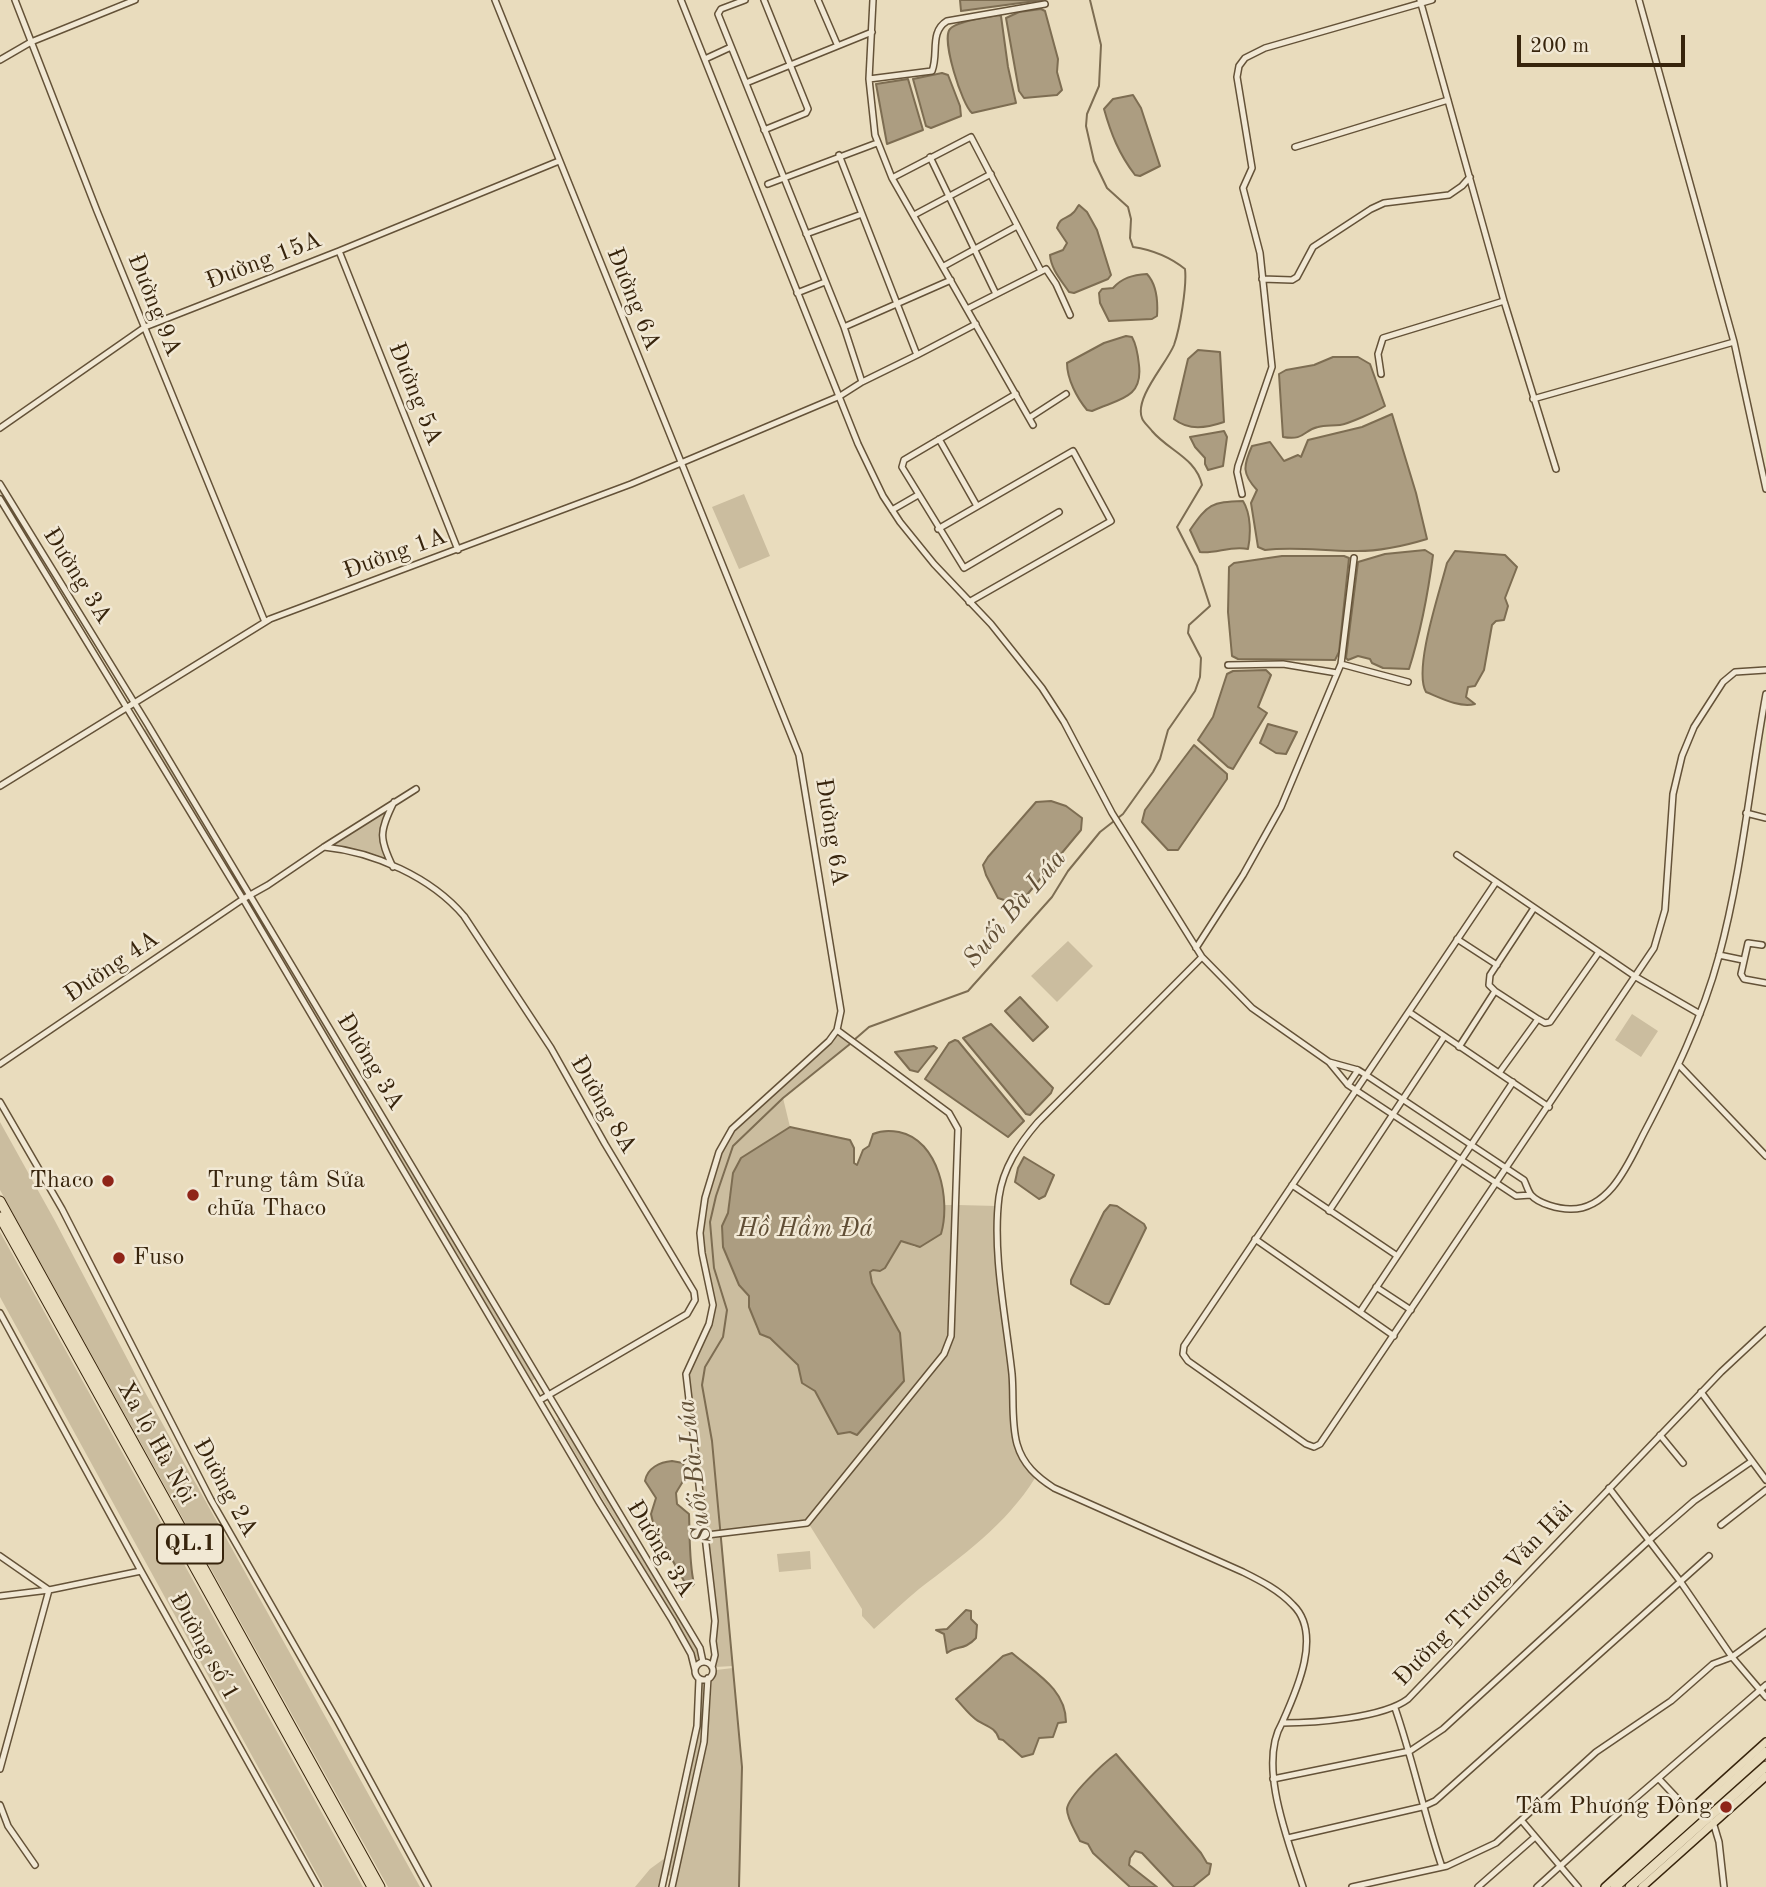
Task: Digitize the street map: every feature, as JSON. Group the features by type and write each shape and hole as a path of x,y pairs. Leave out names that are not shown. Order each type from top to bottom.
{"highway":[{"name":"Xa lộ Hà Nội","path":"0,1201 380,1887"},
{"name":"Xa lộ Hà Nội","path":"0,1217 372,1887"},
{"path":"1615,1887 1692,1814 1766,1752"},
{"path":"1630,1887 1711,1820 1766,1766"}],"main road":[{"path":"1605,1887 1692,1814 1766,1742"},
{"path":"1642,1887 1711,1820 1766,1776"}],"street":[{"name":"Đường 9A","path":"15,0 265,622"},
{"path":"0,60 31,42 135,0"},
{"name":"Đường 6A","path":"495,0 803,769 841,1011 837,1030"},
{"path":"681,0 858,444 892,510 921,550 1013,649 1042,688 1064,722 1112,813 1202,957 1252,1008 1329,1062 1348,1085 1517,1196 1531,1195 1566,1209 1584,1207 1605,1195 1627,1165 1679,1065 1700,1014 1719,955 1739,864 1766,694"},
{"path":"745,0 721,9 718,13 844,327 862,382"},
{"path":"764,0 807,111 764,130"},
{"path":"818,0 837,44"},
{"path":"873,0 869,79 877,142 892,178 1033,425"},
{"path":"1242,494 1238,466 1272,367 1259,253 1243,188 1252,168 1237,77 1239,66 1245,58 1274,45 1420,1 1432,0"},
{"path":"1639,0 1734,342 1766,489"},
{"path":"1420,1 1504,301 1556,469"},
{"path":"869,79 932,71 940,25 947,21 1045,4"},
{"path":"746,83 872,32"},
{"path":"705,59 732,47"},
{"path":"1295,147 1448,100"},
{"path":"892,178 971,137 1041,271"},
{"path":"768,184 877,142"},
{"path":"839,155 917,355"},
{"path":"930,157 996,294"},
{"name":"Đường 15A","path":"0,428 145,327 559,161"},
{"path":"914,215 990,174"},
{"path":"1262,279 1293,280 1313,247 1371,209 1384,203 1449,195 1470,177"},
{"path":"806,234 862,214"},
{"path":"944,266 1017,226"},
{"name":"Đường 5A","path":"339,251 458,550"},
{"path":"967,309 1046,269 1050,272 1070,315"},
{"path":"844,327 951,280"},
{"path":"797,293 825,282"},
{"path":"1381,374 1378,354 1383,338 1504,301"},
{"name":"Đường 1A","path":"128,708 265,622 681,464 840,396 976,324"},
{"path":"1533,399 1734,342"},
{"path":"1016,394 902,463 960,564 967,568 1059,512"},
{"path":"1029,418 1066,394"},
{"path":"939,439 977,506"},
{"path":"939,529 1073,451 1111,521 969,602"},
{"name":"Đường 3A","path":"0,484 135,704 698,1646 703,1662"},
{"path":"892,510 918,495"},
{"name":"Đường 3A","path":"0,499 243,899 686,1645 695,1670"},
{"path":"1196,948 1243,875 1281,807 1341,664 1354,558"},
{"path":"1228,665 1283,664 1337,673"},
{"path":"1341,664 1408,682"},
{"path":"1496,882 1184,1346 1183,1354 1188,1361 1314,1447 1320,1444 1394,1336 1654,948 1665,910 1672,806 1676,775 1682,756 1695,727 1723,682 1735,672 1766,670"},
{"path":"0,786 128,708"},
{"path":"249,895 416,789"},
{"path":"393,867 382,844 381,835 394,802"},
{"path":"1746,813 1766,818"},
{"name":"Đường 8A","path":"324,847 355,852 393,867 437,890 464,916 551,1048 694,1292 695,1300 687,1314 540,1400"},
{"path":"1457,855 1599,952 1700,1014"},
{"name":"Đường 4A","path":"0,1064 249,895"},
{"path":"1534,908 1488,980 1489,985 1496,991 1545,1023 1599,952"},
{"path":"1457,939 1497,965"},
{"path":"1762,945 1748,943 1741,977 1766,983"},
{"path":"1719,955 1743,960"},
{"path":"1202,957 1038,1122 1020,1143 1004,1177 997,1225 1014,1425 1017,1444 1028,1467 1036,1476 1054,1488 1232,1566 1272,1588 1293,1604 1304,1620 1304,1665 1277,1732 1272,1755 1273,1780 1303,1887"},
{"path":"1459,1046 1496,991"},
{"path":"1409,1012 1549,1107"},
{"path":"1499,1073 1538,1019"},
{"path":"672,1887 704,1742 708,1678 712,1674 715,1656 713,1641 716,1627 709,1535 686,1374 709,1324 713,1305 701,1243 705,1198 719,1152 732,1129 829,1041 837,1030 950,1114 958,1129 949,1345 810,1521 800,1525 709,1535"},
{"path":"1329,1211 1444,1037"},
{"path":"1329,1062 1358,1070 1471,1144 1524,1180 1531,1195"},
{"path":"1679,1065 1766,1156"},
{"path":"1348,1085 1358,1070"},
{"path":"1360,1312 1513,1082"},
{"name":"Đường 2A","path":"0,1102 62,1209 211,1500 337,1720 428,1887"},
{"path":"1292,1185 1396,1255"},
{"path":"1255,1240 1394,1336"},
{"path":"1376,1287 1411,1311"},
{"name":"Đường số 1","path":"0,1313 318,1887"},
{"name":"Đường Trương Văn Hải","path":"1282,1723 1312,1722 1395,1708 1408,1699 1660,1435 1766,1329"},
{"path":"1702,1392 1766,1480"},
{"path":"1660,1435 1683,1463"},
{"path":"1273,1780 1410,1751 1443,1729 1694,1501 1752,1461"},
{"path":"1609,1488 1680,1581 1732,1657 1766,1696"},
{"path":"1721,1525 1766,1490"},
{"path":"0,1556 49,1590"},
{"path":"1288,1838 1422,1807 1440,1797 1709,1556"},
{"path":"0,1597 141,1571"},
{"path":"0,1769 49,1590"},
{"path":"1352,1887 1442,1867 1472,1856 1496,1843 1596,1752 1671,1701 1713,1664 1732,1657 1766,1632"},
{"path":"698,1646 713,1641"},
{"path":"662,1887 697,1726 699,1679 695,1670 697,1664 703,1662 712,1667"},
{"path":"699,1679 708,1678"},
{"path":"1537,1887 1766,1685"},
{"path":"1395,1708 1410,1751 1422,1807 1442,1867"},
{"path":"1658,1779 1692,1814"},
{"path":"0,1805 8,1826 35,1865"},
{"path":"1711,1820 1719,1842 1724,1887"},
{"path":"1521,1821 1578,1887"},
{"path":"1478,1887 1535,1837"},
{"path":"664,1876 674,1878"}],"shaded area":[{"path":"0,489 119,683 0,493"},
{"path":"744,494 770,556 739,569 712,507"},
{"path":"146,729 236,879 233,880 144,730"},
{"path":"389,808 380,836 389,863 356,850 330,845"},
{"path":"261,919 510,1336 535,1379 532,1381 258,921"},
{"path":"1068,941 1093,966 1057,1002 1031,976"},
{"path":"1632,1014 1658,1031 1641,1057 1615,1040"},
{"path":"838,1033 852,1043 783,1098 790,1127 760,1147 729,1196 728,1213 722,1226 723,1247 739,1285 749,1296 749,1307 757,1330 774,1341 798,1365 802,1383 820,1397 834,1426 843,1434 850,1432 857,1435 904,1381 900,1333 872,1283 870,1272 891,1259 901,1241 915,1247 943,1229 943,1205 954,1205 946,1355 953,1336 958,1205 997,1206 995,1225 1021,1458 1035,1478 997,1525 874,1629 862,1616 862,1609 807,1521 721,1532 733,1666 715,1667 710,1660 718,1621 688,1374 715,1305 702,1233 707,1199 721,1152 734,1130"},
{"path":"0,1122 141,1385 420,1887 388,1887 0,1190"},
{"path":"0,1232 363,1887 324,1887 0,1297"},
{"path":"559,1419 697,1649 699,1659 696,1661 694,1652 556,1421"},
{"path":"810,1551 811,1569 779,1572 777,1554"},
{"path":"733,1668 742,1767 739,1887 675,1887 707,1744 712,1680 716,1670"},
{"path":"702,1683 705,1683 700,1742 671,1876 668,1875 700,1726"},
{"path":"665,1858 659,1887 635,1887 650,1869"}],"water":[{"path":"960,0 1043,0 961,11"},
{"path":"1041,9 1045,11 1058,59 1057,72 1062,90 1057,95 1024,98 1019,91 1006,18 1019,12"},
{"path":"1001,16 1016,103 972,113 963,98 954,72 948,35 953,26"},
{"path":"942,73 948,75 961,116 931,128 926,126 913,79"},
{"path":"908,79 923,130 887,144 876,84"},
{"path":"1133,95 1141,108 1160,166 1140,176 1135,175 1120,151 1104,109 1113,99"},
{"path":"1079,205 1087,212 1097,230 1111,275 1108,279 1074,293 1069,292 1057,274 1050,255 1063,250 1067,243 1057,228 1058,224"},
{"path":"1147,274 1156,294 1157,316 1152,319 1109,321 1100,303 1099,293 1102,289 1113,288 1128,278"},
{"path":"1126,336 1132,337 1137,351 1137,385 1119,400 1092,411 1087,410 1073,388 1067,363 1104,343"},
{"path":"1198,350 1220,352 1224,422 1211,426 1186,425 1174,419 1188,359"},
{"path":"1333,357 1358,357 1370,364 1385,406 1344,424 1313,428 1296,438 1283,437 1279,374"},
{"path":"1392,414 1427,539 1390,548 1361,551 1265,550 1258,547 1251,503 1257,490 1246,474 1247,459 1252,446 1270,442 1284,461 1298,455 1301,457 1308,440 1362,427"},
{"path":"1224,431 1227,437 1223,466 1208,470 1205,458 1190,437"},
{"path":"1243,501 1250,524 1248,549 1200,552 1190,530 1201,515 1217,504"},
{"path":"1425,550 1433,555 1424,612 1409,669 1383,668 1372,663 1370,659 1358,656 1348,660 1346,658 1358,562 1385,554"},
{"path":"1455,551 1505,555 1517,567 1505,598 1508,606 1504,620 1496,621 1492,625 1484,670 1475,686 1468,687 1466,697 1475,704 1469,705 1450,702 1426,692 1423,681 1429,629 1447,563"},
{"path":"1282,556 1349,558 1339,652 1335,660 1238,659 1232,656 1228,612 1229,567 1234,563"},
{"path":"1266,670 1271,675 1258,707 1267,713 1233,769 1198,740 1213,717 1227,674 1233,671"},
{"path":"1268,724 1297,732 1286,754 1276,753 1260,743"},
{"path":"1194,745 1227,774 1227,779 1178,850 1168,850 1142,822 1145,810"},
{"path":"1051,801 1066,806 1082,818 1081,830 1026,896 1010,902 998,898 983,865 1036,802"},
{"path":"1020,997 1048,1027 1033,1041 1005,1011"},
{"path":"991,1024 1053,1088 1030,1115 1026,1114 963,1038"},
{"path":"955,1040 1024,1121 1008,1137 925,1079 949,1043"},
{"path":"934,1046 937,1048 918,1072 910,1070 895,1052"},
{"name":"Hồ Hầm Đá","path":"790,1127 850,1140 854,1148 854,1163 857,1165 873,1134 892,1131 913,1137 933,1159 943,1189 944,1220 941,1234 920,1247 901,1241 885,1268 870,1272 872,1283 900,1333 904,1381 857,1435 850,1432 838,1434 815,1391 802,1383 798,1365 770,1338 760,1334 749,1307 749,1296 739,1285 723,1247 722,1226 728,1213 733,1173 741,1158"},
{"path":"1024,1157 1054,1175 1045,1196 1039,1199 1015,1182"},
{"path":"1110,1205 1117,1206 1146,1228 1109,1304 1105,1304 1071,1284 1071,1280"},
{"path":"672,1461 683,1463 685,1468 684,1479 676,1493 677,1504 689,1514 692,1586 684,1581 654,1527 651,1514 656,1498 645,1481 655,1466"},
{"path":"966,1610 971,1611 971,1619 977,1625 976,1638 968,1645 947,1653 944,1634 936,1630 947,1629"},
{"path":"1012,1653 1048,1683 1065,1710 1066,1722 1058,1723 1053,1737 1039,1738 1033,1754 1022,1757 999,1739 991,1728 973,1717 956,1699 1003,1656"},
{"path":"1116,1754 1207,1863 1211,1864 1209,1874 1193,1887 1174,1887 1142,1853 1135,1851 1129,1865 1157,1887 1130,1887 1093,1853 1088,1844 1080,1841 1068,1817 1069,1803 1088,1780"}],"waterway":[{"name":"Suối Bà Lúa","path":"854,1040 869,1027 968,991 1052,897 1068,871 1100,832 1123,814 1153,772 1160,759 1168,730 1195,691 1200,677 1201,658 1188,633 1189,625 1210,606 1197,566 1177,527 1202,485 1188,461 1145,423 1141,410 1147,391 1174,345 1179,328 1185,269 1161,255 1133,247 1128,207 1107,188 1094,161 1086,126 1087,114 1099,86 1101,45 1090,0"},
{"name":"Suối Bà Lúa","path":"739,1887 742,1767 712,1441 702,1385 705,1367 723,1337 727,1310 714,1268 710,1222 733,1146 783,1098 850,1044"}],"place":[{"name":"Thaco","path":"108,1181"},
{"name":"Trung tâm Sửa chữa Thaco","path":"193,1195"},
{"name":"Fuso","path":"119,1258"},
{"name":"Tâm Phương Đông","path":"1726,1807"}]}
